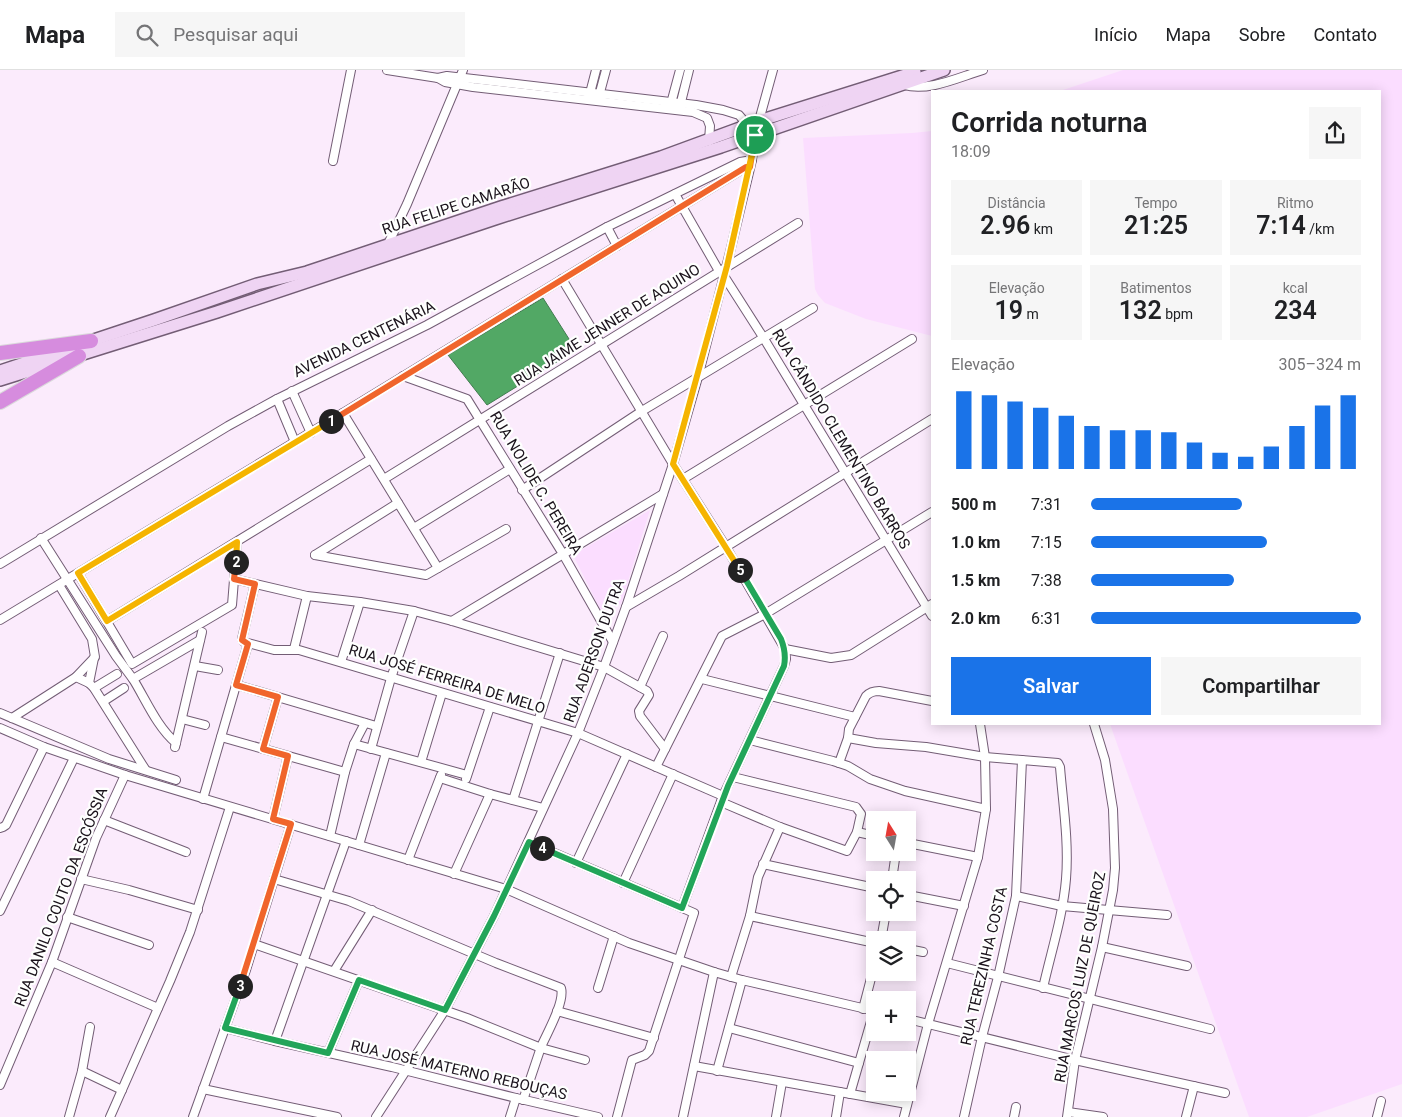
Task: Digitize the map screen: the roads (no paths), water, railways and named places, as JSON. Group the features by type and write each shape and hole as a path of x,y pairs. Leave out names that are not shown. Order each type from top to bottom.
{"highway":[{"path":"0,353 90,342"},
{"path":"0,402 79,356"}],"main road":[{"name":"RUA FELIPE CAMARÃO","path":"0,380 217,312 444,237 759,129 922,70"},
{"name":"RUA FELIPE CAMARÃO","path":"0,372 257,284 307,272 388,244 709,141 748,125 759,129 902,85 944,70"},
{"path":"495,219 491,219 490,214 502,207"},
{"path":"444,237 457,229 456,224 450,224"},
{"path":"217,312 208,311 206,304 257,284"}],"street":[{"path":"333,161 350,70"},
{"path":"387,70 445,77 458,81 733,112 739,115 748,125"},
{"path":"388,244 407,204 463,70"},
{"path":"589,96 596,70"},
{"path":"598,97 606,70"},
{"path":"670,106 680,70"},
{"path":"680,107 689,70"},
{"path":"727,266 773,70"},
{"name":"RUA FELIPE CAMARÃO","path":"902,85 913,88 938,84 983,70"},
{"path":"680,107 707,118 710,126 709,141"},
{"path":"0,620 59,586 746,167 751,160"},
{"name":"AVENIDA CENTENÁRIA","path":"0,564 277,398 427,325 607,227 740,162 751,160"},
{"name":"RUA CÂNDIDO CLEMENTINO BARROS","path":"674,194 886,541 930,606"},
{"name":"RUA JAIME JENNER DE AQUINO","path":"384,479 601,345 722,274 727,266 798,223"},
{"path":"607,227 617,246"},
{"name":"RUA ADERSON DUTRA","path":"376,1117 445,1010 475,953 529,842 578,733 626,607 673,464 698,377 722,274"},
{"path":"562,279 673,464 726,547 785,649 784,666 722,799 682,908"},
{"path":"522,490 642,411 813,308"},
{"path":"683,480 912,339"},
{"name":"RUA NOLIDE C. PEREIRA","path":"403,376 467,398 563,554 613,642"},
{"path":"292,391 311,432"},
{"path":"277,398 295,442"},
{"path":"343,413 438,568"},
{"path":"626,607 846,474 931,420"},
{"path":"107,621 371,459"},
{"path":"414,528 510,469"},
{"path":"452,620 663,494"},
{"path":"398,503 315,555 426,574 506,529"},
{"path":"656,767 722,636 766,614 931,513"},
{"path":"41,538 69,579 116,656 176,745 202,632"},
{"path":"78,573 132,664 232,605 237,542"},
{"path":"234,579 307,596 360,602 414,611 452,620 604,667 647,691 649,695 640,711 640,716 665,749"},
{"path":"203,799 236,685 255,584"},
{"path":"59,586 92,639 95,649 92,685"},
{"path":"294,649 307,596"},
{"path":"341,662 360,602"},
{"path":"785,649 831,658 851,655 930,606"},
{"path":"371,749 376,726 414,611"},
{"path":"84,627 95,621"},
{"path":"640,688 663,636"},
{"path":"133,679 200,640"},
{"name":"RUA JOSÉ FERREIRA DE MELO","path":"245,642 274,650 294,649 578,733 673,774 780,827 847,851 857,832"},
{"path":"513,800 560,653"},
{"path":"12,718 76,678 95,656"},
{"path":"195,666 218,670"},
{"path":"92,685 117,674"},
{"path":"76,678 92,685 104,701 145,769"},
{"path":"702,679 855,717"},
{"path":"236,685 376,726"},
{"path":"104,701 124,688"},
{"path":"839,763 848,738 849,729 869,693 879,691 931,701"},
{"path":"421,762 442,692"},
{"path":"263,749 278,697"},
{"path":"464,785 490,707"},
{"path":"0,713 109,758 176,780"},
{"path":"182,718 205,725"},
{"path":"330,836 345,772 354,744 366,723"},
{"path":"904,1117 928,1024 978,857 986,809 985,757 980,725"},
{"name":"RUA MARCOS LUIZ DE QUEIROZ","path":"1068,1114 1076,1060 1102,947 1113,890 1115,868 1113,809 1105,760 1094,725"},
{"path":"0,728 44,747 125,776 506,889 614,936 714,972 866,1009"},
{"path":"221,737 345,772"},
{"path":"848,738 876,743 926,747 985,757 1058,763 1060,767 1066,862 1062,906 1043,988"},
{"path":"750,740 839,763 870,779 905,791 986,809"},
{"path":"354,744 467,775"},
{"path":"2,828 44,747"},
{"path":"360,845 386,753"},
{"path":"576,862 626,754"},
{"path":"273,819 288,756"},
{"path":"0,911 74,758"},
{"name":"RUA TEREZINHA COSTA","path":"964,1117 1016,896 1022,760"},
{"path":"408,860 443,768"},
{"path":"624,883 673,774"},
{"name":"RUA DANILO COUTO DA ESCÓSSIA","path":"0,1085 52,962 104,820 125,776"},
{"path":"733,777 856,806 861,814 857,832 866,834"},
{"path":"440,778 543,808"},
{"path":"454,874 490,794"},
{"path":"110,1117 158,1008 198,910 230,807"},
{"path":"104,820 186,852"},
{"path":"192,1117 254,944 291,824"},
{"path":"731,977 750,916 758,878 780,827"},
{"path":"275,1041 346,841"},
{"path":"529,842 694,913 654,1038 649,1051 645,1055 632,1060 617,1117"},
{"path":"916,845 978,857"},
{"path":"763,864 866,886"},
{"path":"81,879 130,890 198,910"},
{"path":"274,879 372,910 496,963 559,986 562,989 557,1011 520,1099 510,1117"},
{"path":"1016,896 1062,906 1167,915"},
{"path":"916,897 964,906"},
{"path":"334,971 372,910"},
{"path":"750,916 866,941"},
{"path":"68,917 149,945"},
{"path":"598,988 614,936"},
{"path":"254,944 445,1010 541,1048 584,1060"},
{"path":"1102,947 1186,966"},
{"path":"916,951 923,952"},
{"path":"52,962 158,1008"},
{"path":"946,963 1210,1029"},
{"path":"683,1117 714,972"},
{"path":"328,1053 359,980"},
{"path":"717,1071 742,980"},
{"path":"863,1008 870,981"},
{"path":"557,1011 654,1038"},
{"path":"916,1021 1076,1060 1225,1093"},
{"path":"69,1117 82,1071 90,1027"},
{"name":"RUA JOSÉ MATERNO REBOUÇAS","path":"225,1028 598,1117"},
{"path":"729,1028 859,1063"},
{"path":"850,1094 866,1040"},
{"path":"694,1066 907,1104"},
{"path":"82,1071 122,1090"},
{"path":"776,1117 782,1082"},
{"path":"1186,1117 1194,1086"},
{"path":"203,1089 337,1117"},
{"path":"836,1117 840,1092"},
{"path":"1378,1117 1381,1100"},
{"path":"1014,1117 1016,1107"},
{"path":"1068,1114 1103,1117"}]}
